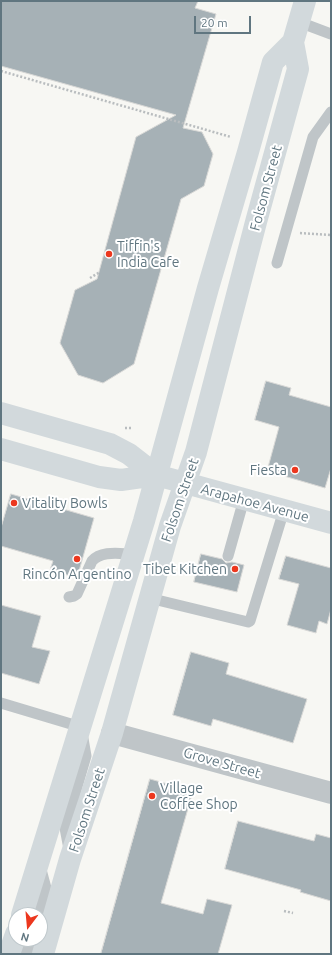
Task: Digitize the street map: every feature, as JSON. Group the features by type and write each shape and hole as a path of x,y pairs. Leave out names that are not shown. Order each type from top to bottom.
{"main road":[{"name":"Folsom Street","path":"43,954 70,859 112,733 170,526 196,452 298,69 293,42 305,1"},
{"name":"Folsom Street","path":"25,907 134,554 273,62 293,42"},
{"name":"Arapahoe Avenue","path":"1,413 110,444 129,454 156,475 331,523"},
{"name":"Arapahoe Avenue","path":"1,449 98,477 121,480 156,475"}],"street":[{"name":"Grove Street","path":"112,733 331,793"},
{"path":"36,872 43,898 41,907"}],"lane":[{"path":"299,22 331,34"},
{"path":"277,263 313,137 331,112"},
{"path":"228,556 244,499"},
{"path":"149,598 248,622 252,619 284,510"},
{"path":"69,597 77,594 92,561 96,556 101,554 134,554"},
{"path":"1,703 81,727 86,756 65,828 70,859"}],"path":[{"path":"1,71 223,135"},
{"path":"286,231 331,235"},
{"path":"90,278 100,272"},
{"path":"284,911 293,913"}],"building":[{"path":"1,1 198,1 195,8 216,14 183,128 202,132 213,154 204,186 181,199 134,364 103,383 78,375 60,343 75,290 97,279 136,137 176,115 1,66"},
{"path":"266,381 291,388 289,395 331,407 331,468 325,488 267,471 279,427 255,420"},
{"path":"11,494 94,518 77,578 50,570 53,561 1,546 1,528"},
{"path":"201,554 222,559 226,563 232,562 244,565 237,592 194,582"},
{"path":"286,556 331,568 331,609 327,624 319,621 316,633 287,625 299,584 279,579"},
{"path":"1,605 41,616 32,647 50,651 39,684 1,673"},
{"path":"191,652 229,663 226,674 307,699 293,743 213,719 211,726 173,715"},
{"path":"150,779 193,791 161,903 203,914 207,899 232,905 218,954 101,954"},
{"path":"238,821 314,841 316,834 331,838 331,901 300,892 301,890 225,869"}],"place":[{"name":"Tiffin's India Cafe","path":"109,254"},
{"name":"Fiesta","path":"295,470"},
{"name":"Vitality Bowls","path":"14,503"},
{"name":"Rincón Argentino","path":"77,559"},
{"name":"Tibet Kitchen","path":"235,569"},
{"name":"Village Coffee Shop","path":"152,796"}]}
